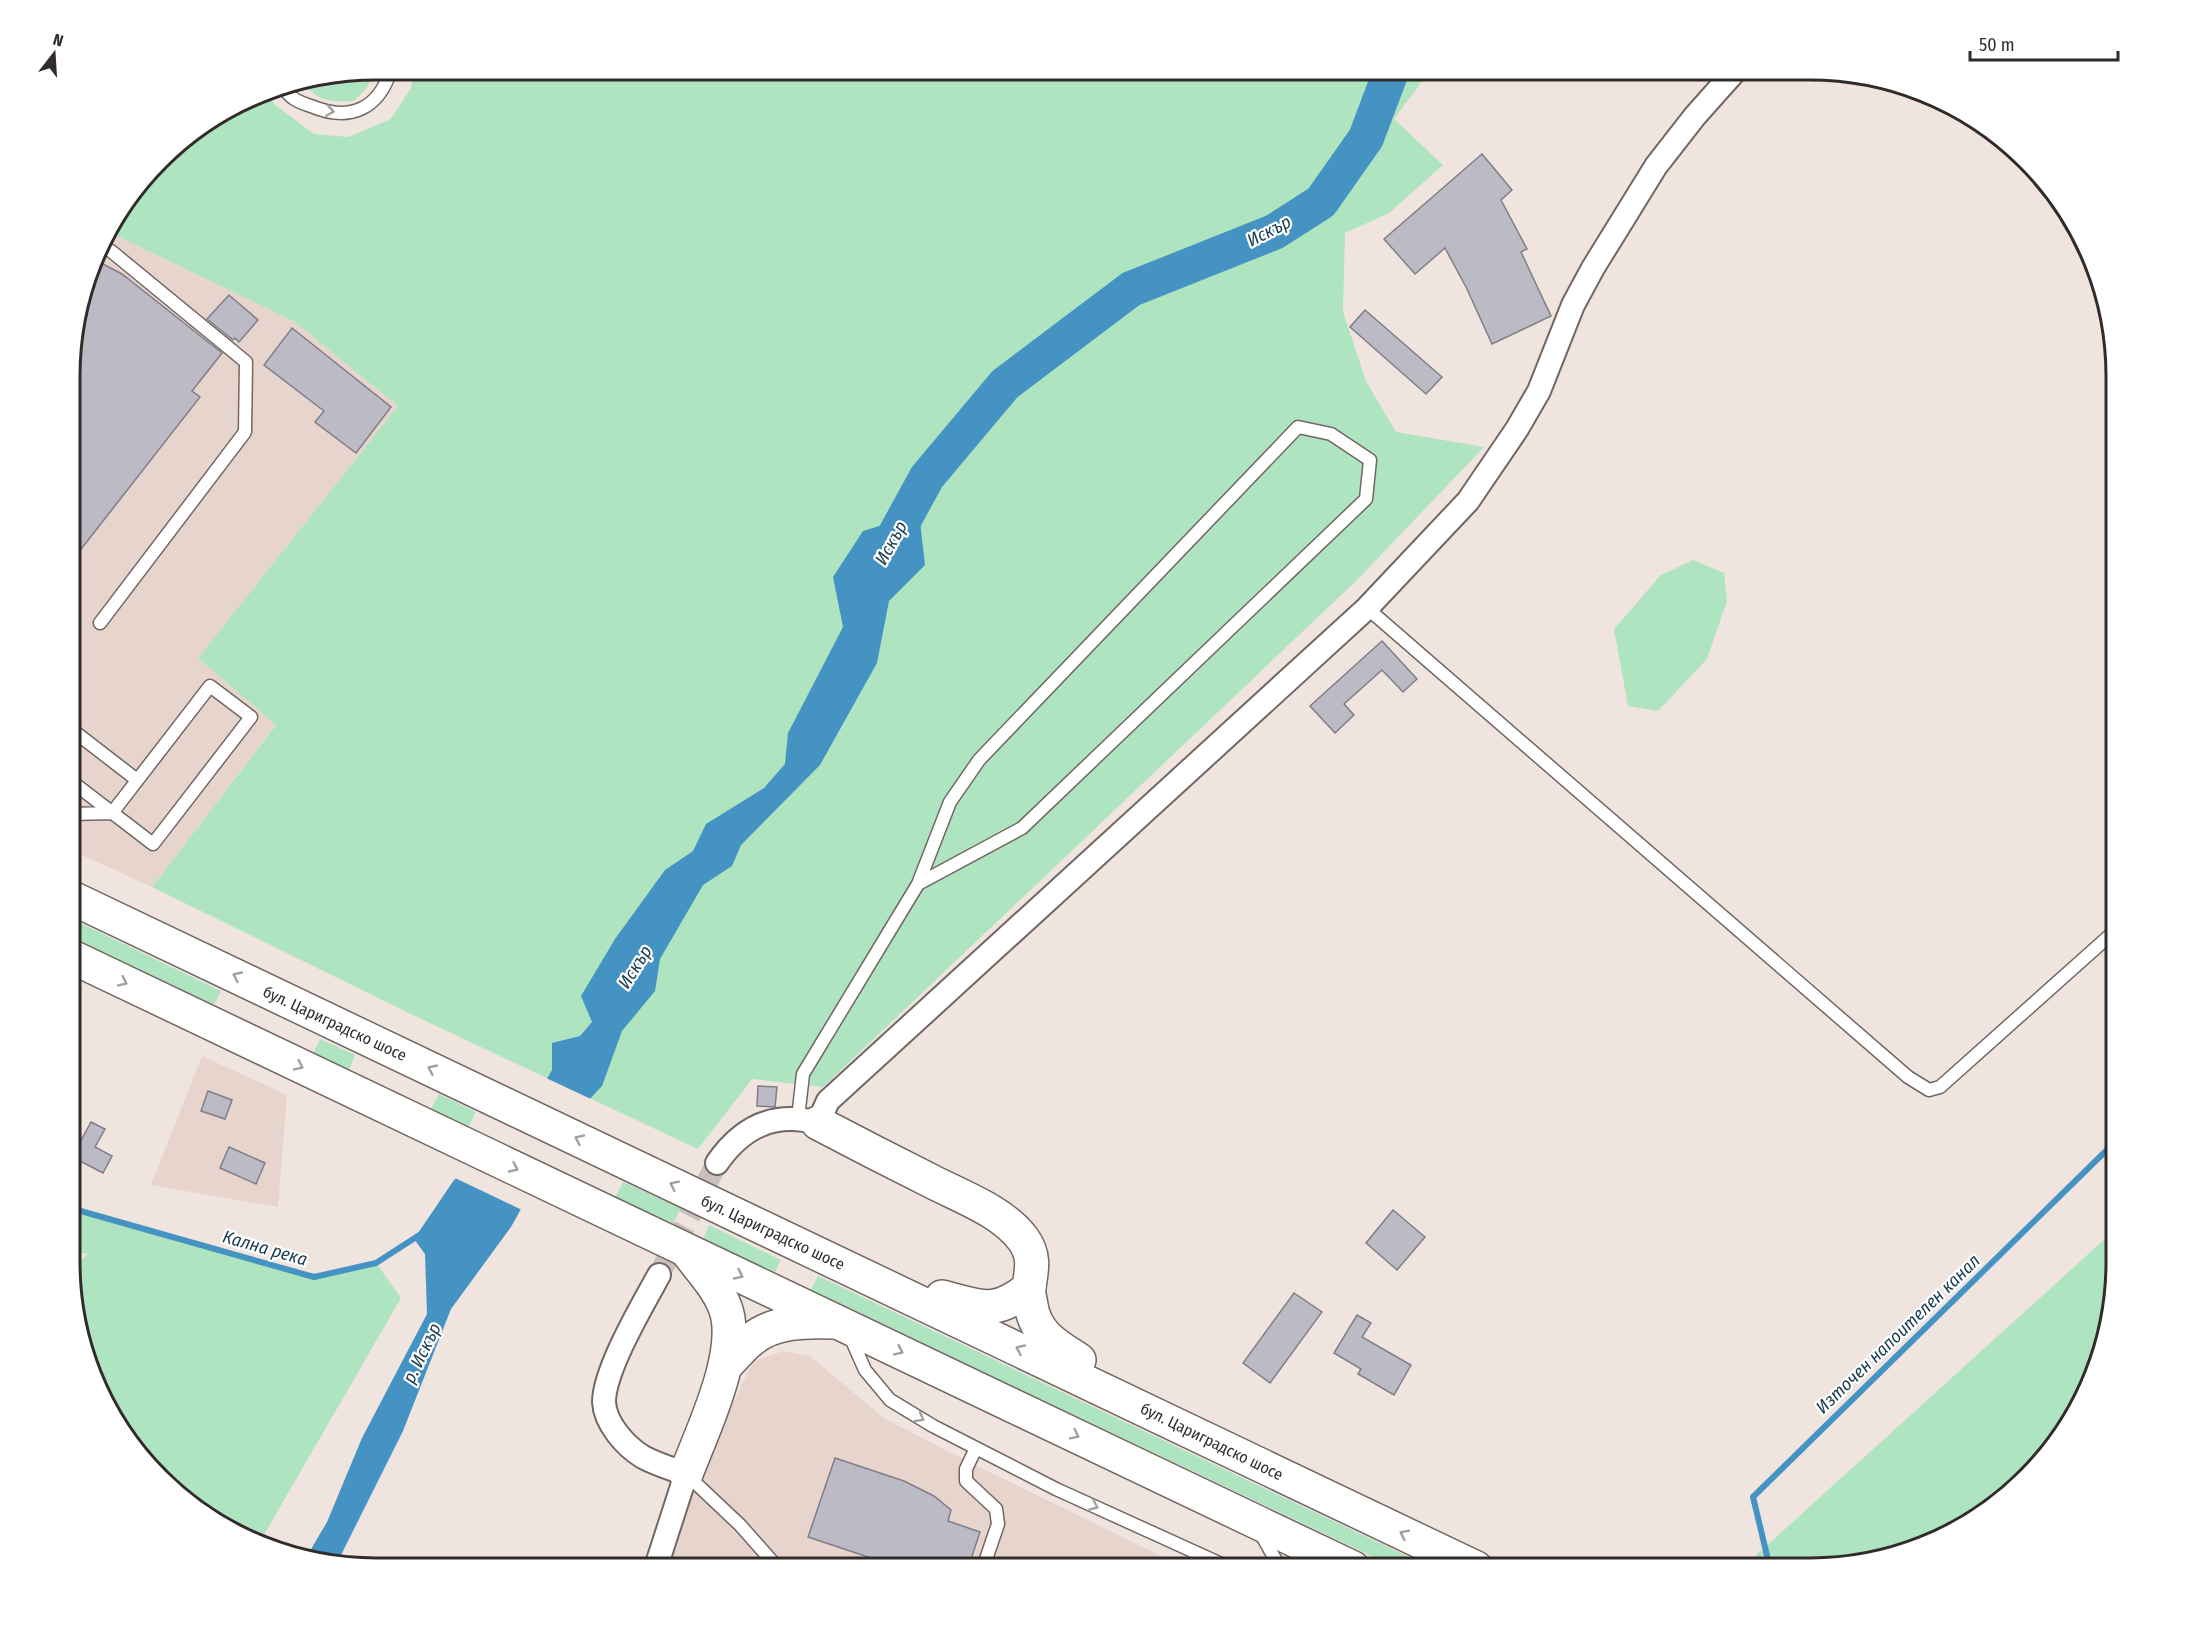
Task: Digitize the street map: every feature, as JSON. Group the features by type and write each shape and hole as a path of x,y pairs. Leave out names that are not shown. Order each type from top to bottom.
{"highway":[{"name":"бул. Цариградско шосе","path":"80,902 1455,1558"},
{"path":"80,961 1332,1558"},
{"path":"808,1121 983,1208 1012,1227 1030,1250 1033,1264 1029,1288 1035,1322 1048,1340 1171,1421"},
{"path":"686,1250 719,1293 730,1322 727,1364 686,1474"},
{"path":"875,1280 983,1307 996,1308 1007,1304 1029,1288"},
{"path":"727,1364 752,1339 776,1327 804,1322 841,1324"}],"street":[{"path":"717,1163 729,1146 751,1128 773,1121 808,1121 1367,608 1468,501 1517,429 1539,391 1573,305 1593,268 1656,166 1695,116 1728,80"},
{"path":"658,1275 617,1358 604,1401 607,1416 615,1431 628,1445 643,1457 686,1474 659,1558"}],"lane":[{"path":"288,93 294,99 326,112 348,113 368,107 386,86 388,80"},
{"path":"100,623 245,432 246,362 108,249"},
{"path":"808,1121 803,1074 918,884 950,802 979,760 1298,427 1331,434 1370,460 1366,499 1022,828 918,884"},
{"path":"1367,608 1908,1077 1929,1090 1940,1087 2106,939"},
{"path":"80,788 112,813 153,844 251,717 210,686 112,813"},
{"path":"80,736 137,780"},
{"path":"80,814 112,813"},
{"path":"841,1324 865,1370 890,1400 1056,1489 1208,1558"},
{"path":"976,1448 966,1469 966,1481 996,1509 998,1524 986,1558"},
{"path":"686,1474 740,1526 769,1558"},
{"path":"1253,1521 1274,1558"}],"shaded area":[{"path":"115,235 295,322 398,406 198,658 276,724 152,887 80,854 80,356 85,317 95,280"},
{"path":"202,1056 287,1095 278,1207 151,1185"},
{"path":"784,1351 810,1356 885,1419 1166,1558 670,1558 689,1498 753,1361"}],"green space":[{"path":"371,80 354,101 330,101 308,87 337,82"},
{"path":"413,80 1423,80 1394,119 1443,165 1389,213 1345,233 1343,312 1366,381 1396,432 1484,447 1357,580 823,1087 752,1079 698,1149 415,1016 152,887 276,725 198,658 398,406 295,322 115,235 129,211 166,166 211,129 244,110 271,99 275,105 314,134 348,137 391,119 411,88"},
{"path":"1693,560 1724,573 1727,601 1707,659 1658,711 1628,706 1614,629 1661,575"},
{"path":"80,923 221,991 214,1005 80,942"},
{"path":"320,1039 355,1055 349,1070 313,1054"},
{"path":"439,1094 476,1112 469,1126 431,1109"},
{"path":"623,1182 681,1208 673,1223 615,1198"},
{"path":"80,1214 169,1236 314,1277 376,1263 401,1298 263,1536 227,1518 180,1484 153,1457 119,1410 95,1357 85,1320 80,1262 88,1254 80,1252"},
{"path":"709,1225 781,1260 774,1274 703,1240"},
{"path":"2106,1238 2106,1281 2101,1320 2084,1375 2057,1426 2033,1457 2006,1484 1959,1518 1906,1542 1869,1552 1830,1557 1753,1558"},
{"path":"818,1276 1411,1558 1376,1558 811,1290"}],"water":[{"name":"р. Искър","path":"917,495 925,565 889,601 877,663 820,765 741,845 732,866 703,885 660,959 655,991 622,1031 602,1086 571,1119 511,1227 451,1309 403,1431 341,1555 310,1550 327,1522 362,1438 427,1314 425,1254 414,1239 454,1180 518,1129 552,1070 552,1043 580,1036 592,1022 581,996 615,939 665,870 693,851 706,824 764,788 785,764 788,733 843,627 833,577 863,531 889,523"}],"pier":[{"path":"544,1077 593,1100 573,1121 524,1211 453,1177 516,1127"}],"building":[{"path":"1482,154 1512,190 1501,200 1527,249 1521,252 1551,316 1492,344 1445,248 1415,274 1384,239"},
{"path":"101,263 122,274 222,353 192,391 200,397 80,550 80,356 85,317"},
{"path":"229,295 258,320 239,342 235,338 233,340 207,319"},
{"path":"1365,310 1442,377 1426,394 1350,327"},
{"path":"292,328 391,407 356,453 315,422 324,411 264,365"},
{"path":"1382,641 1417,679 1403,692 1382,670 1344,704 1354,715 1335,733 1310,706"},
{"path":"758,1086 777,1087 775,1107 757,1106"},
{"path":"208,1091 232,1100 225,1119 201,1111"},
{"path":"91,1122 105,1129 95,1147 112,1156 103,1173 80,1161 80,1142"},
{"path":"229,1147 265,1163 256,1184 220,1168"},
{"path":"1393,1210 1425,1237 1397,1270 1366,1243"},
{"path":"1294,1293 1322,1312 1270,1383 1243,1363"},
{"path":"1357,1315 1371,1323 1362,1337 1411,1365 1394,1395 1358,1374 1361,1369 1334,1353"},
{"path":"835,1458 904,1481 934,1496 951,1510 948,1521 980,1532 971,1558 871,1558 808,1537"}],"waterway":[{"name":"Искър","path":"893,539 927,477 1005,384 1131,289 1274,232 1321,202 1366,138 1388,80"},
{"name":"Източен напоителен канал","path":"1768,1558 1753,1497 2106,1151"},
{"name":"Кална река","path":"80,1211 314,1277 376,1263 421,1234"}],"tunnel":[{"path":"659,1275 717,1163"}]}
